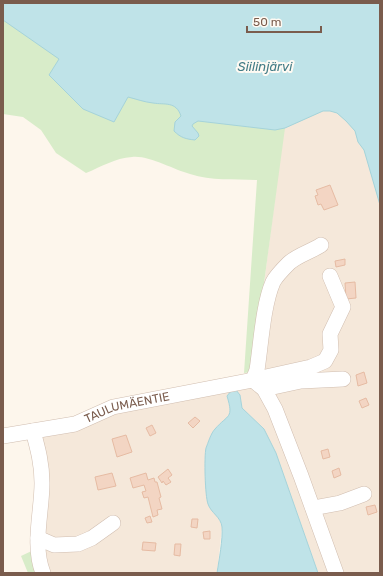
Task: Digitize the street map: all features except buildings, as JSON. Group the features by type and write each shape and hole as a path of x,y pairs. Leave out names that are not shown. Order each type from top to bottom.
{"street":[{"path":"321,245 310,252 299,256 288,264 273,280 267,298 257,370 258,384 275,409 336,573"},
{"name":"TAULUMÄENTIE","path":"3,436 75,424 113,407 258,384 325,361 331,350 330,334 343,307 330,276"},
{"path":"258,384 343,379"},
{"path":"33,431 40,455 42,483 38,548 43,573"},
{"path":"313,508 340,503 364,494"},
{"path":"38,538 54,545 78,544 92,538 113,523"}],"shaded area":[{"path":"323,111 337,113 355,131 358,142 364,150 380,205 380,573 318,573 295,507 264,429 242,408 240,395 227,396 230,408 229,416 214,430 206,449 222,527 217,573 43,573 33,431 36,423 251,385 284,128"}],"green space":[{"name":"Siilinjärvi","path":"3,3 344,17 380,205 364,150 358,142 355,131 337,113 323,111 285,128 252,372 244,373 257,180 207,178 184,172 154,160 139,157 120,159 86,173 56,153 41,130 23,117 3,114"},
{"path":"38,548 43,573 28,573 21,556"}],"water":[{"name":"Siilinjärvi","path":"3,3 380,3 380,205 364,150 358,142 355,131 337,113 323,111 285,128 275,130 198,121 192,126 199,136 195,140 184,138 174,131 175,122 181,116 179,111 173,106 146,102 128,97 114,122 83,109 49,75 59,59 3,20"},
{"path":"236,390 240,395 242,408 264,429 276,453 318,573 217,573 222,527 220,520 209,507 207,500 205,453 212,433 230,413 227,396 231,391"}]}
